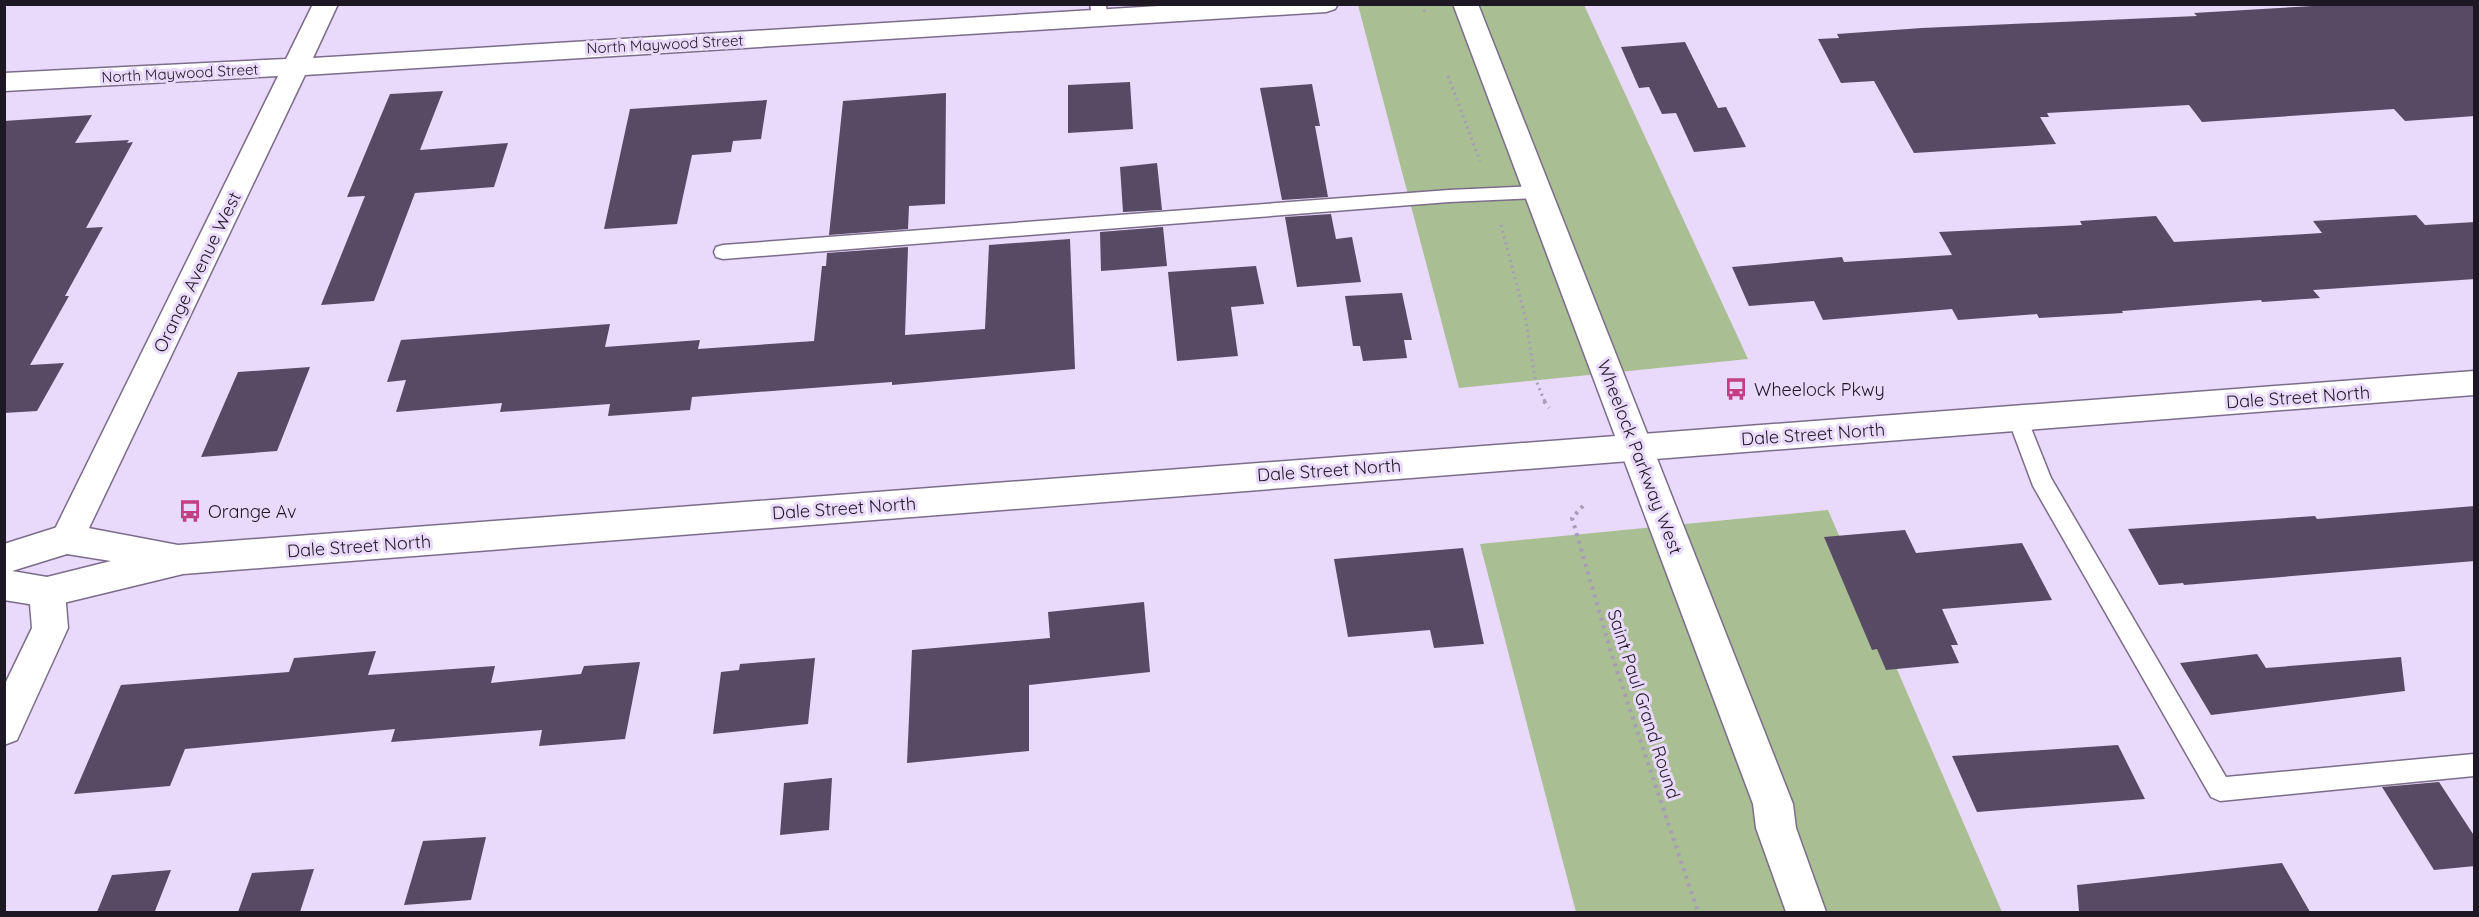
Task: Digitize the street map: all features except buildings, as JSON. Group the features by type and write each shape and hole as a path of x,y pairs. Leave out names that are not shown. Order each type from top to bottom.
{"street":[{"name":"Orange Avenue West","path":"67,539 326,4"},
{"name":"North Maywood Street","path":"4,82 296,67 1098,11 1326,4"},
{"name":"Wheelock Parkway West","path":"1465,4 1773,804 1776,828 1806,912"},
{"name":"Dale Street North","path":"4,585 47,592 183,559 2475,383"},
{"name":"Dale Street North","path":"4,559 67,539 183,559"},
{"path":"4,728 50,628 47,592"}],"lane":[{"path":"723,252 1449,196 1537,192"},
{"path":"2018,419 2041,480 2220,789 2475,765"}],"path":[{"name":"Saint Paul Grand Round","path":"1583,506 1572,518 1614,659 1698,912"}],"green space":[{"path":"1358,5 1584,5 1748,359 1459,388"},
{"path":"1828,510 2002,912 1576,912 1480,544"}],"place":[{"name":"Wheelock Pkwy","path":"1736,389"},
{"name":"Orange Av","path":"190,511"}]}
